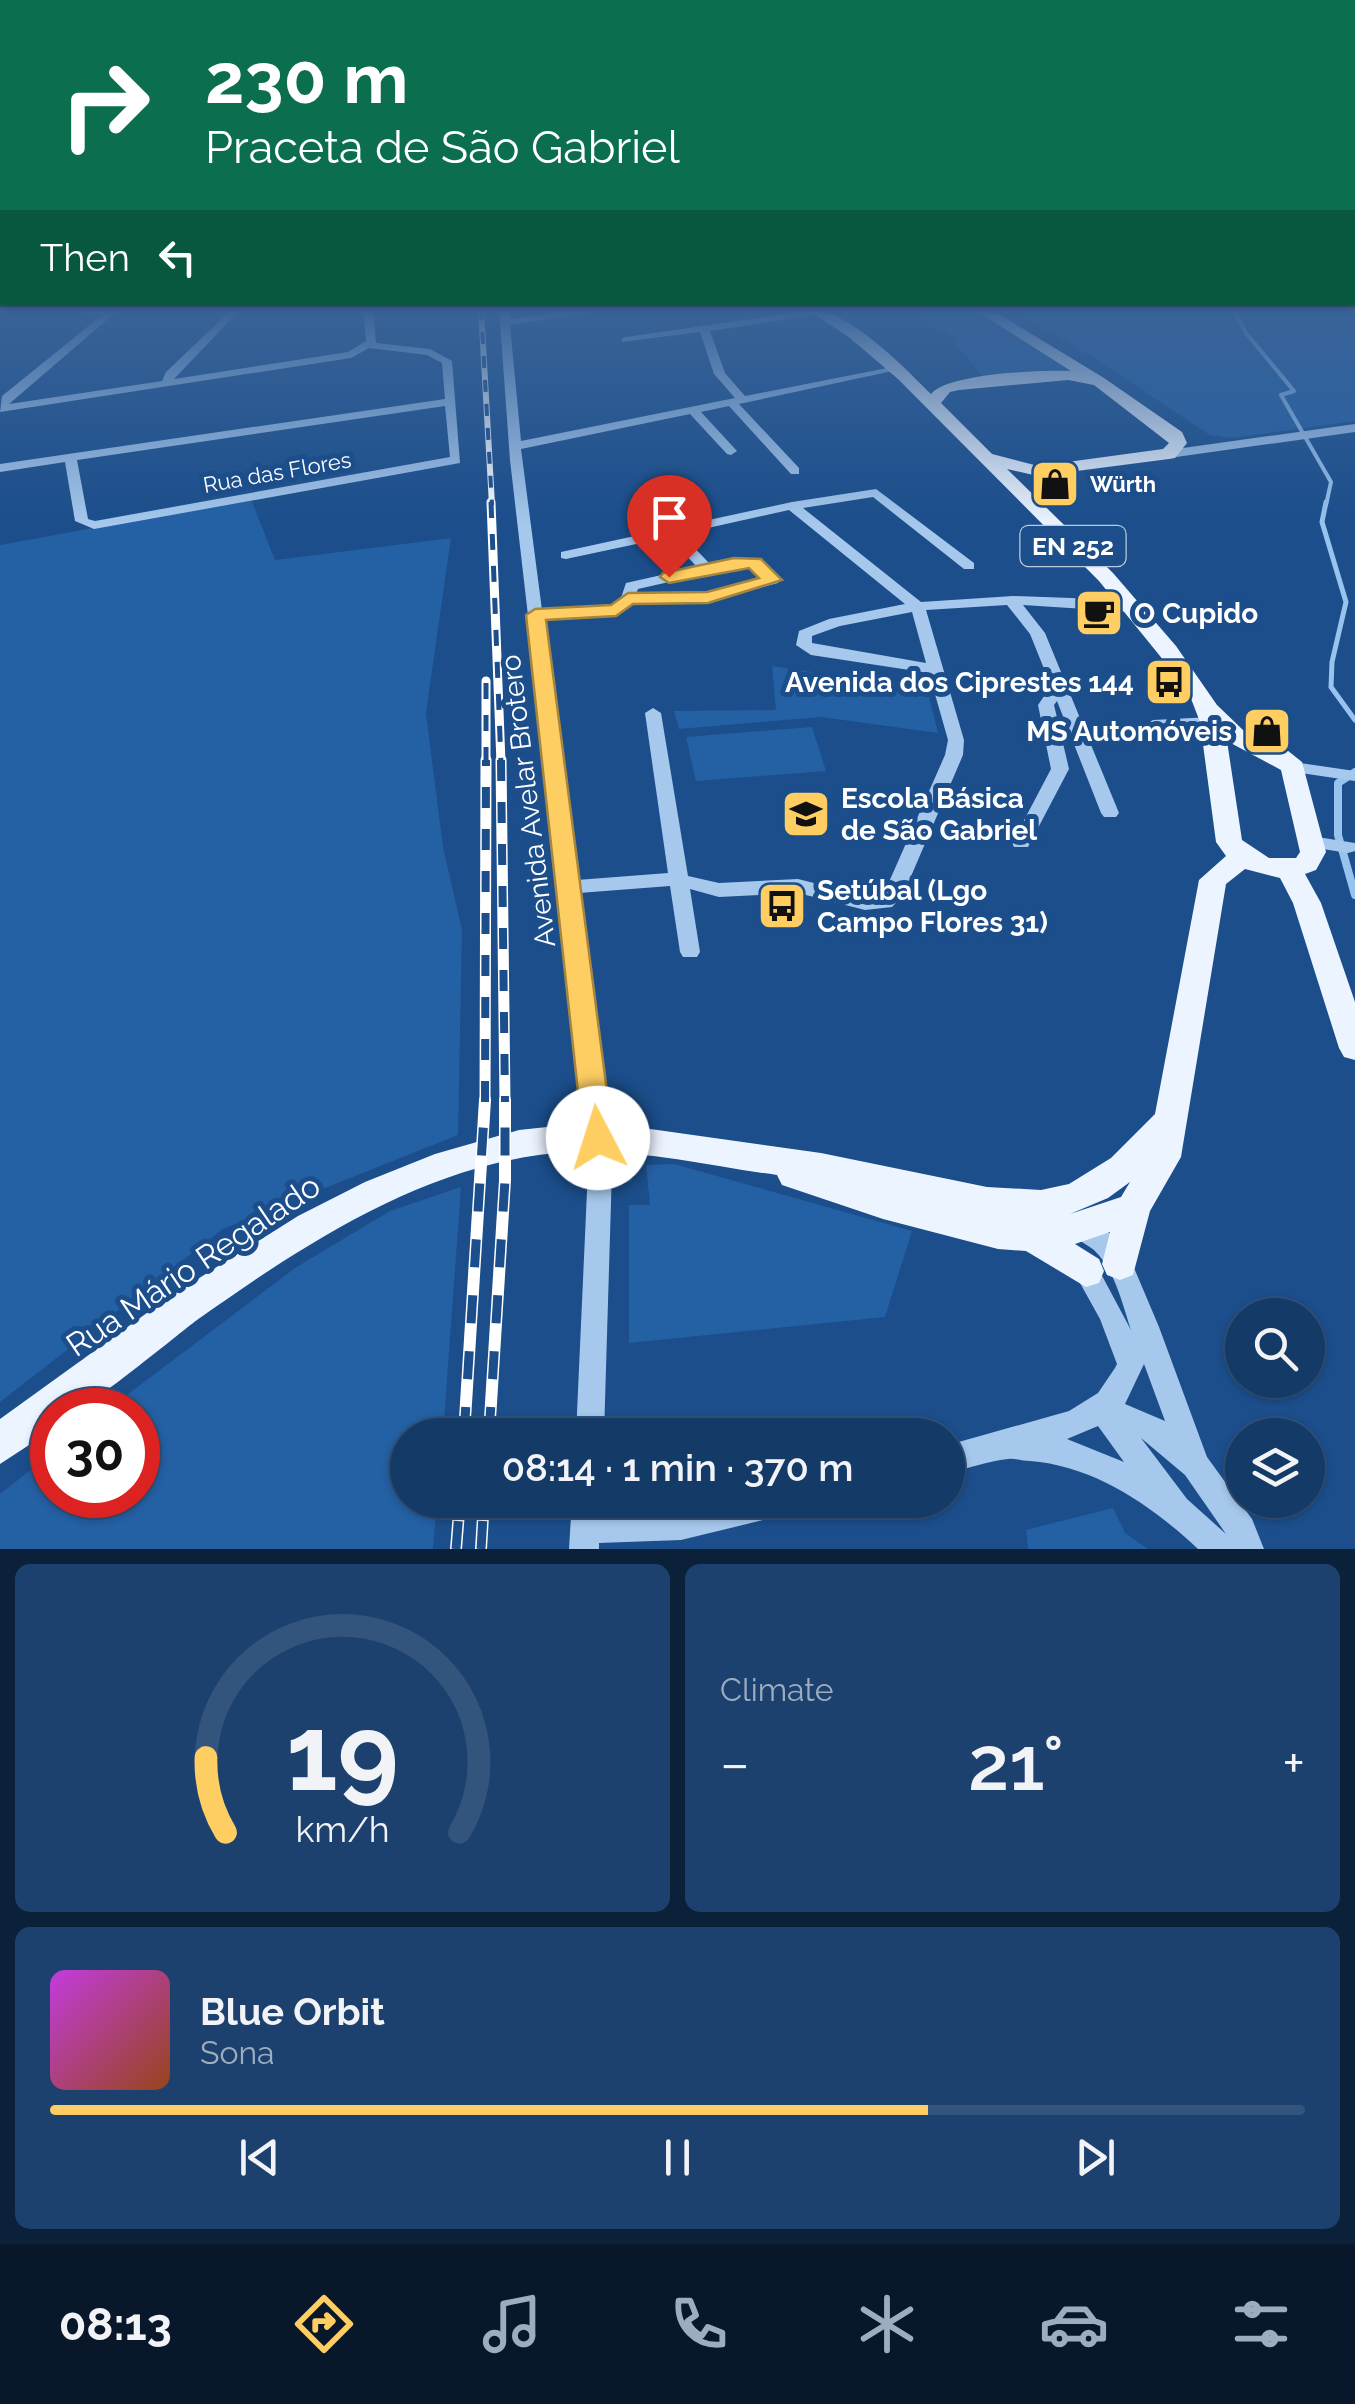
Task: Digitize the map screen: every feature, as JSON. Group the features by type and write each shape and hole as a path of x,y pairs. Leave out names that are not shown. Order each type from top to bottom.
{"main road":[{"name":"EN 252","path":"907,380 1106,577 1202,696 1210,716 1229,842 1242,856"},
{"path":"931,404 944,388 1015,380"},
{"path":"1087,380 1103,384"},
{"path":"1012,485 1038,471 1169,454 1177,447 1176,436 1097,380"},
{"path":"986,458 1038,471"},
{"name":"EN 252","path":"1210,716 1256,747 1278,754 1293,767"},
{"path":"1216,756 1234,746 1256,747"},
{"path":"1033,1236 1103,1267 1164,1157 1209,892 1216,876 1242,856 1264,866 1288,869 1311,858 1319,843 1293,767"},
{"path":"1288,869 1308,903 1355,1046"},
{"path":"1070,1215 1123,1173 1170,1120"},
{"name":"Rua Mário Regalado","path":"0,1444 274,1248 358,1200 422,1173 491,1151 570,1138 643,1138 832,1168 962,1197 1070,1215"},
{"name":"Rua Mário Regalado","path":"732,1154 951,1223 1033,1236 1070,1215"},
{"path":"1070,1215 1134,1208"}],"street":[{"path":"1,408 6,398 28,380"},
{"path":"1,408 192,380"},
{"path":"0,468 450,402 448,380"},
{"name":"Avenida Avelar Brotero","path":"510,380 535,615 596,1108 600,1168 591,1418"},
{"path":"724,380 736,401 795,471"},
{"path":"516,446 844,380"},
{"name":"Rua das Flores","path":"70,458 82,521 106,524 456,460 450,402"},
{"path":"692,409 731,451"},
{"path":"1169,454 1355,428"},
{"path":"1176,436 1238,444"},
{"path":"566,555 792,506 876,493 969,566"},
{"path":"569,886 676,879 719,890 798,886 866,904 885,902 893,895 954,755 954,726 918,607 792,506"},
{"path":"672,532 706,569"},
{"path":"535,615 616,610 628,599 708,598 772,580 754,563 706,569 633,586 628,590 628,599"},
{"path":"938,670 811,650 804,645 804,634 918,607 1052,600 1084,592 1106,577"},
{"path":"1052,600 1132,608"},
{"path":"1012,603 1037,633 1110,812"},
{"path":"1020,843 1060,770 1046,705 1059,686"},
{"path":"653,713 690,952"},
{"path":"1153,725 1210,716"},
{"path":"1293,767 1355,776"},
{"path":"1319,843 1348,846"},
{"path":"1070,1215 1072,1245 1103,1267 1146,1326 1196,1466"},
{"path":"1103,1267 1111,1314 1129,1361"},
{"path":"965,1455 1070,1423 1101,1408 1114,1394 1146,1326"},
{"path":"1101,1408 1153,1429 1196,1466 1241,1530 1249,1549"},
{"path":"1101,1408 1178,1509 1220,1549"},
{"path":"1004,1445 1050,1446 1088,1459 1178,1509"},
{"path":"585,1526 681,1525 710,1518"}],"shaded area":[{"path":"1128,380 1355,380 1355,421 1232,438 1210,435"},
{"path":"251,499 275,560 451,538 426,713 443,847 462,930 458,1135 223,1229 0,1402 0,545"},
{"path":"772,666 927,689 938,733 821,717 679,729 674,711 776,710"},
{"path":"812,727 826,771 696,781 686,737"},
{"path":"674,1164 912,1231 885,1317 629,1343 629,1205 650,1205 646,1165"},
{"path":"461,1187 444,1418 390,1418 390,1518 436,1518 433,1549 0,1549 0,1494 30,1470 30,1518 160,1518 160,1388 136,1388 295,1268 390,1211"},
{"path":"1113,1508 1125,1533 1148,1549 1028,1549 1026,1530"}],"waterway":[{"path":"1285,380 1294,391 1281,395 1331,482 1326,505"},
{"path":"1326,502 1322,522 1346,602 1332,662 1331,687 1355,720"},
{"path":"1355,772 1338,783 1338,835 1355,895"}],"railway":[{"path":"485,380 492,505"},
{"path":"491,502 501,763"},
{"path":"486,681 486,760"},
{"path":"485,1102 486,760"},
{"path":"501,760 505,1102"},
{"path":"465,1418 485,1100"},
{"path":"490,1418 505,1180 505,1102"},
{"path":"456,1549 459,1518"},
{"path":"481,1549 483,1518"}],"place":[{"name":"Würth","path":"1055,484"},
{"name":"O Cupido","path":"1099,613"},
{"name":"Avenida dos Ciprestes 144","path":"1169,682"},
{"name":"MS Automóveis","path":"1267,731"},
{"name":"Escola Básica de São Gabriel","path":"806,814"},
{"name":"Setúbal (Lgo Campo Flores 31)","path":"782,906"}],"route":[{"path":"598,1138 535,615 616,610 628,599 708,598 772,580 754,563 734,563 669,577"}]}
